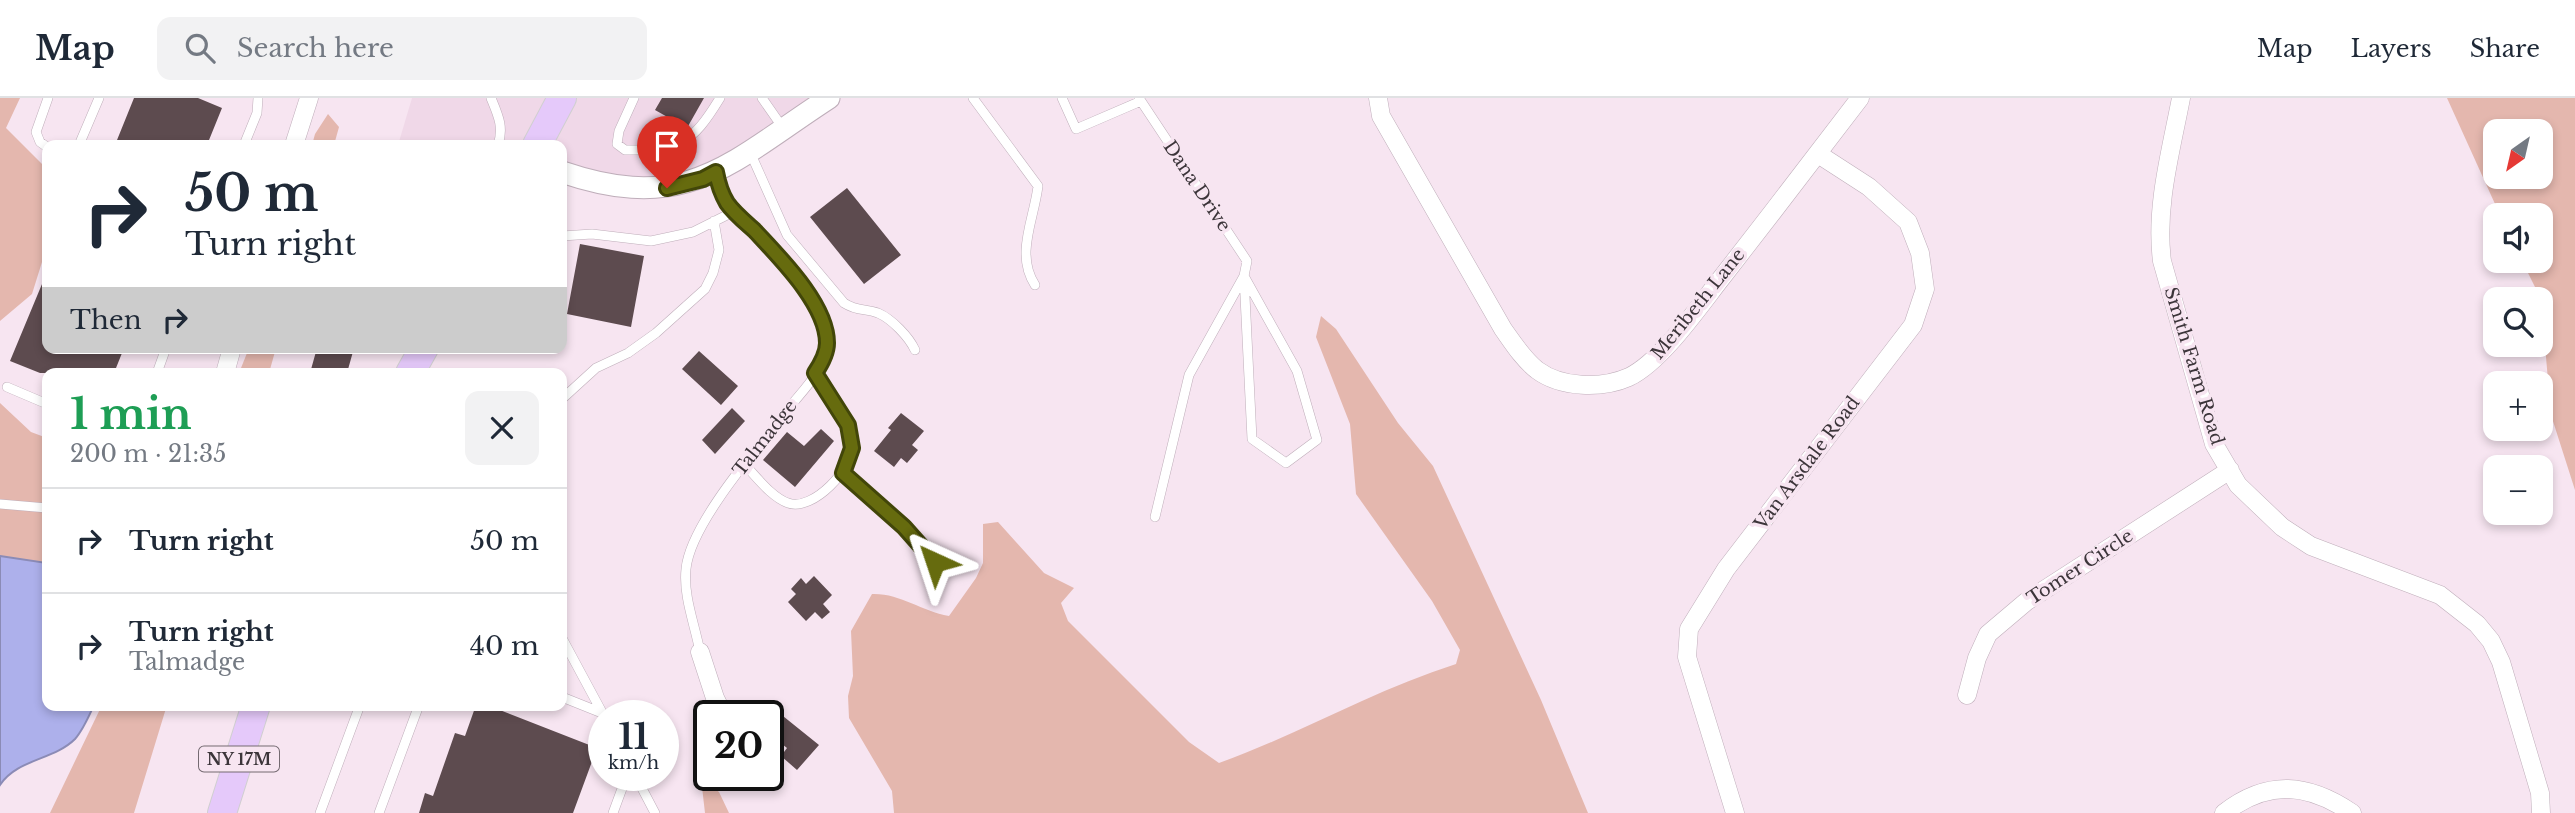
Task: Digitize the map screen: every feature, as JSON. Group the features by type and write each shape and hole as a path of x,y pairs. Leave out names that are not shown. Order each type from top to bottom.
{"main road":[{"path":"540,140 562,98"},
{"name":"NY 17M","path":"222,813 254,711"}],"street":[{"path":"296,140 309,98"},
{"path":"567,173 606,185 653,189 685,184 716,172 829,98"},
{"name":"Meribeth Lane","path":"1378,98 1381,116 1503,329 1518,350 1538,371 1567,383 1606,384 1629,377 1651,363 1702,303 1860,98"},
{"name":"Smith Farm Road","path":"2181,98 2160,214 2160,242 2166,274 2214,444 2238,485 2282,527 2311,546 2440,595 2477,624 2491,641 2501,662 2540,793 2541,813"},
{"name":"Van Arsdale Road","path":"1735,813 1687,657 1689,629 1726,569 1913,325 1925,289 1920,253 1908,222 1869,187 1818,154"},
{"name":"Tomer Circle","path":"1967,695 1977,658 1988,634 2027,601 2230,470"},
{"path":"700,652 716,700"},
{"path":"2224,813 2249,795 2303,789 2330,798 2352,813"}],"lane":[{"path":"42,143 36,132 48,98"},
{"path":"81,140 99,98"},
{"path":"246,140 257,113 258,98"},
{"path":"491,98 499,117 499,140"},
{"path":"634,98 619,131 617,144 625,150 683,144 695,133 720,98"},
{"path":"762,98 783,128"},
{"path":"973,98 1038,186 1024,254 1027,273 1035,285"},
{"path":"1062,98 1076,129 1140,99"},
{"name":"Dana Drive","path":"1140,99 1247,261 1244,275"},
{"path":"750,150 787,235 844,303 856,311 878,313 910,338 915,350"},
{"name":"Talmadge","path":"700,652 688,600 686,566 693,541 744,464 815,373 823,360 827,345 820,314 772,250 735,211 719,187 716,172"},
{"path":"567,236 592,234 651,242 693,232 735,211"},
{"path":"567,394 596,368 628,354 656,333 705,289 713,273 719,250 714,221"},
{"path":"1244,275 1297,371 1317,440 1286,463 1252,439 1244,275"},
{"path":"1155,517 1189,375 1244,275"},
{"path":"744,464 776,496 788,503 801,505 812,502 843,473 852,448 848,425 815,373"},
{"path":"7,387 42,402"},
{"path":"843,473 904,527 935,562"},
{"path":"0,504 42,508"},
{"path":"567,647 595,700"},
{"path":"567,700 588,709"},
{"path":"320,813 358,711"},
{"path":"379,813 417,711"},
{"path":"612,813 621,791"},
{"path":"643,791 655,813"}],"shaded area":[{"path":"0,98 20,98 6,128 42,164 42,262 32,294 0,321"},
{"path":"412,98 830,98 685,184 567,172 567,140 399,140"},
{"path":"2447,98 2575,98 2575,490 2553,421 2553,371 2547,371 2546,357 2553,357 2553,287 2535,287 2528,273 2553,273 2553,203 2495,203 2488,189 2553,189 2553,119 2483,119 2483,177"},
{"path":"328,114 339,127 335,140 313,140"},
{"path":"1321,316 1336,329 1398,423 1433,466 1541,700 1588,813 894,813 892,791 849,718 848,696 853,676 851,631 872,594 892,596 949,616 976,578 983,563 983,524 998,522 1044,573 1074,588 1061,603 1068,621 1189,742 1219,763 1396,686 1456,664 1460,650 1432,601 1356,494 1350,424 1316,337"},
{"path":"247,354 274,354 270,368 241,368"},
{"path":"0,403 31,432 42,436 42,562 0,556"},
{"path":"99,711 165,711 134,813 50,813"},
{"path":"702,791 718,791 729,813 705,813"}],"water":[{"path":"0,556 42,562 42,711 91,711 75,739 57,751 16,770 0,785"}],"building":[{"path":"134,98 198,98 222,108 209,140 117,140"},
{"path":"662,98 704,98 687,128 655,110"},
{"path":"847,188 901,255 864,284 810,217"},
{"path":"580,244 644,256 631,327 567,314"},
{"path":"42,284 42,354 122,354 116,368 42,368 42,373 10,361"},
{"path":"699,351 738,386 721,405 682,369"},
{"path":"315,354 352,354 348,368 311,368"},
{"path":"732,408 745,421 715,454 702,440"},
{"path":"901,413 924,431 912,445 918,450 907,463 901,458 894,467 874,451"},
{"path":"821,429 834,441 795,487 763,460 787,432 804,446"},
{"path":"814,576 832,595 823,604 830,612 822,619 815,612 806,621 788,602 796,594 791,589 801,578 806,584"},
{"path":"474,711 502,711 588,744 588,772 573,813 419,813 425,793 433,796 455,733 465,736"},
{"path":"784,717 819,745 797,770 784,759 787,748 784,746"}],"route":[{"path":"667,188 703,179 716,172 719,187 728,204 772,250 809,296 820,314 827,345 823,360 815,373 848,425 852,448 843,473 904,527 935,562"}]}
